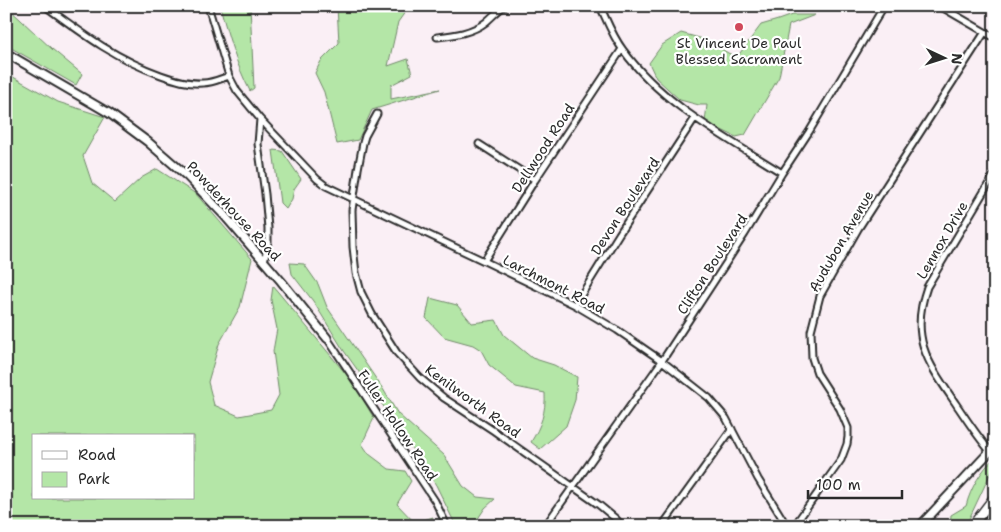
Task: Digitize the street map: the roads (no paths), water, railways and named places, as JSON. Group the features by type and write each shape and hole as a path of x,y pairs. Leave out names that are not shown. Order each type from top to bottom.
{"main road":[{"path":"972,526 995,496"},
{"path":"985,526 995,512"}],"street":[{"path":"45,6 109,51 142,68 189,83 212,82 229,76"},
{"name":"Larchmont Road","path":"208,6 229,76 237,91 260,119 317,179 326,186 575,306 617,330 662,361 709,398 726,418 758,479 787,526"},
{"path":"491,6 496,12"},
{"path":"437,37 476,29 504,6"},
{"path":"600,6 622,49 645,78 695,118 782,173"},
{"name":"Clifton Boulevard","path":"546,526 662,361 745,234 809,132 884,6"},
{"path":"940,6 995,38"},
{"name":"Audubon Avenue","path":"794,526 841,460 848,437 848,428 840,409 817,373 812,358 811,331 820,296 858,228 985,32"},
{"name":"Dellwood Road","path":"484,261 622,49"},
{"name":"Powderhouse Road","path":"6,54 95,104 148,142 202,191 312,318 327,338"},
{"name":"Kenilworth Road","path":"377,114 363,143 352,210 356,273 361,292 368,306 397,353 420,378 444,398 494,430 573,486 611,514 622,526"},
{"name":"Devon Boulevard","path":"575,306 619,234 695,118"},
{"path":"260,119 258,144 268,228 268,243 264,262"},
{"path":"479,144 535,180"},
{"name":"Lennox Drive","path":"992,448 952,399 930,364 923,345 919,321 927,287 995,173"},
{"name":"Fuller Hollow Road","path":"327,338 428,490 447,526"},
{"path":"662,526 732,429"},
{"path":"920,526 992,448"}],"place":[{"name":"St Vincent De Paul Blessed Sacrament","path":"739,27"}]}
